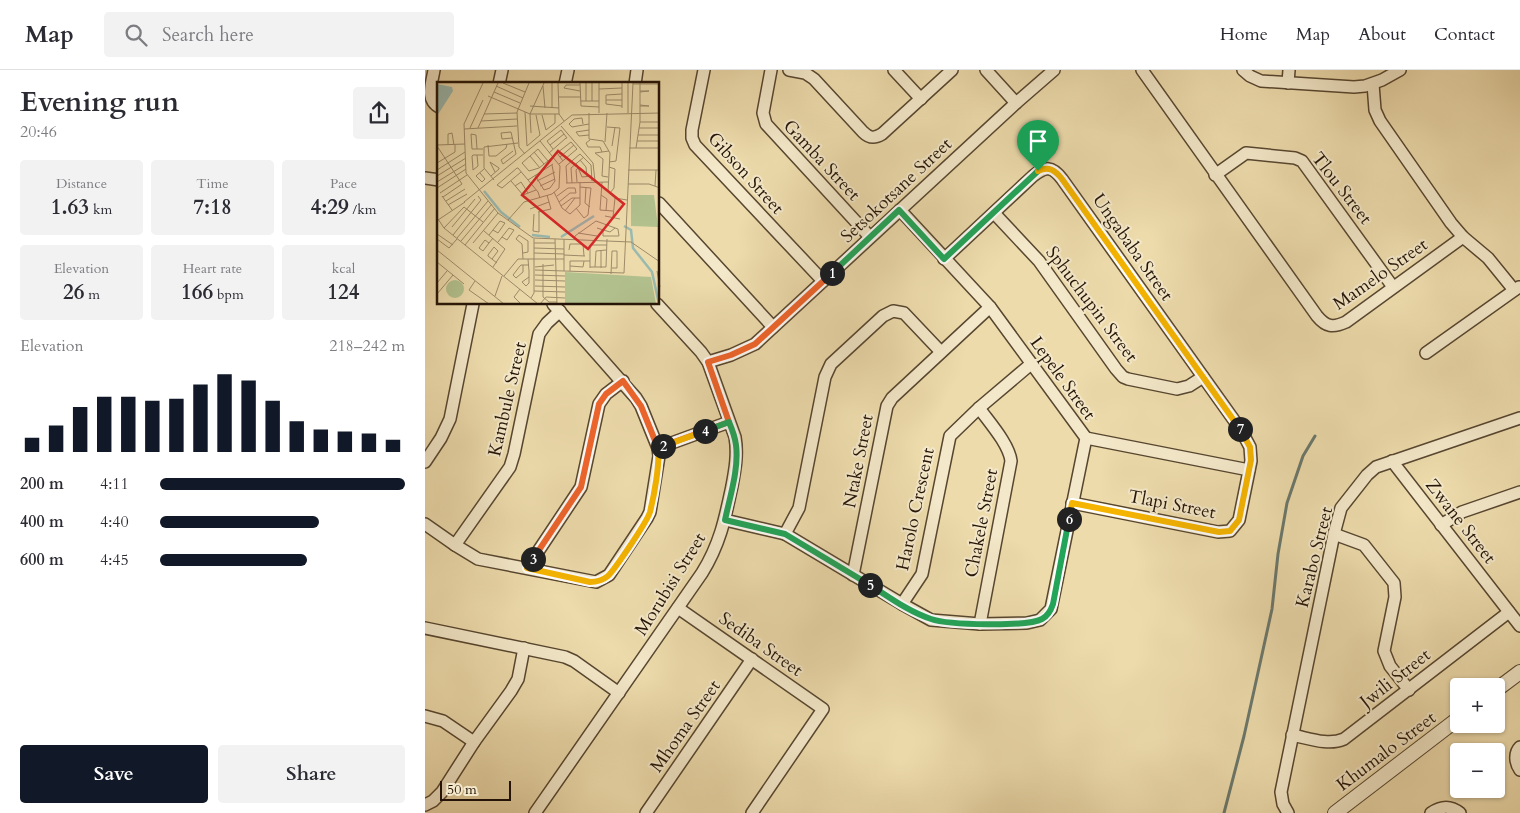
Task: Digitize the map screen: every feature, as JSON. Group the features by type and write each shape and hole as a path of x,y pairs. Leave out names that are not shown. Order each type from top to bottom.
{"street":[{"path":"434,70 430,93 432,102 437,106"},
{"name":"Gibson Street","path":"704,70 692,130 692,138 695,144 823,281"},
{"name":"Gamba Street","path":"771,70 763,113 766,124 870,237"},
{"path":"789,70 805,73 814,79 867,135 874,138 882,134 952,70"},
{"path":"894,70 921,98"},
{"path":"986,70 1016,102"},
{"name":"Setsokotsane Street","path":"708,362 755,344 1016,102 1039,75 1054,70"},
{"name":"Mamelo Street","path":"1142,70 1215,175 1323,322 1328,326 1339,325 1463,237"},
{"path":"1243,70 1255,79 1354,87 1373,84 1400,70"},
{"path":"1288,83 1289,70"},
{"path":"1373,84 1375,110 1380,121 1451,223 1463,237 1488,258 1517,288 1426,353"},
{"name":"Tlou Street","path":"1215,175 1246,154 1295,158 1302,161 1393,287"},
{"name":"Ungababa Street","path":"944,259 1038,171 1048,168 1057,172 1248,442 1251,453 1249,470"},
{"path":"660,204 773,327"},
{"name":"Lepele Street","path":"725,520 785,534 931,620 980,624 1027,623 1040,620 1048,614 1053,604 1085,438 990,307 899,210"},
{"name":"Sphuchupin Street","path":"994,213 1039,261 1115,369 1123,376 1177,388 1189,386 1203,377"},
{"path":"425,462 441,438 450,419 473,305"},
{"name":"Morubisi Street","path":"535,813 713,556 725,520 737,454 735,437 708,362 658,305"},
{"path":"425,524 478,559 590,582 600,581 609,576 644,524 650,512 659,462 658,448 641,406 623,381 556,307"},
{"name":"Kambule Street","path":"455,545 510,467 539,334 556,307"},
{"name":"Ntake Street","path":"853,575 887,406 892,398 990,307"},
{"path":"785,534 799,508 825,377 831,364 883,316 893,311 904,313 941,352"},
{"name":"Harolo Crescent","path":"902,604 922,574 948,440 979,408 1031,364"},
{"path":"527,568 581,487 599,404 606,394 623,381"},
{"name":"Chakele Street","path":"979,408 1008,450 1011,461 980,624"},
{"name":"Karabo Street","path":"1288,813 1283,804 1281,792 1341,508 1367,475 1376,467 1520,418"},
{"path":"658,448 729,422"},
{"path":"1085,438 1249,470"},
{"name":"Zwane Street","path":"1392,461 1520,626"},
{"name":"Tlapi Street","path":"1072,503 1219,532 1230,531 1239,520 1249,470"},
{"path":"1441,525 1459,513 1519,494"},
{"path":"1334,534 1364,545 1393,583 1395,597 1384,651 1390,666 1409,690"},
{"name":"Sediba Street","path":"678,608 823,709 752,813"},
{"name":"Jwili Street","path":"1292,735 1330,742 1344,739 1509,612"},
{"path":"425,628 565,657 619,692"},
{"path":"425,805 433,801 442,792 474,742 515,685 523,648"},
{"name":"Mhoma Street","path":"646,813 752,659"},
{"path":"1505,683 1520,672"},
{"path":"425,716 443,721 474,742"},
{"name":"Khumalo Street","path":"1335,813 1450,725"},
{"path":"1518,767 1516,756 1520,747"},
{"path":"1431,813 1437,809 1449,807 1460,813"}],"waterway":[{"path":"1224,813 1244,736 1272,609 1278,554 1287,503 1303,456 1315,436"}],"route":[{"path":"1038,171 944,259 899,210 755,344 731,355 708,362 729,422 658,448 641,406 623,381 606,394 599,404 597,411 584,479 578,494 527,568 590,582 600,581 609,576 650,512 659,462 658,448 693,435 729,422 735,437 737,454 725,520 785,534 931,620 980,624 1027,623 1044,618 1053,604 1072,503 1219,532 1230,531 1234,528 1239,520 1251,460 1248,442 1057,172 1048,168 1038,171"}]}
